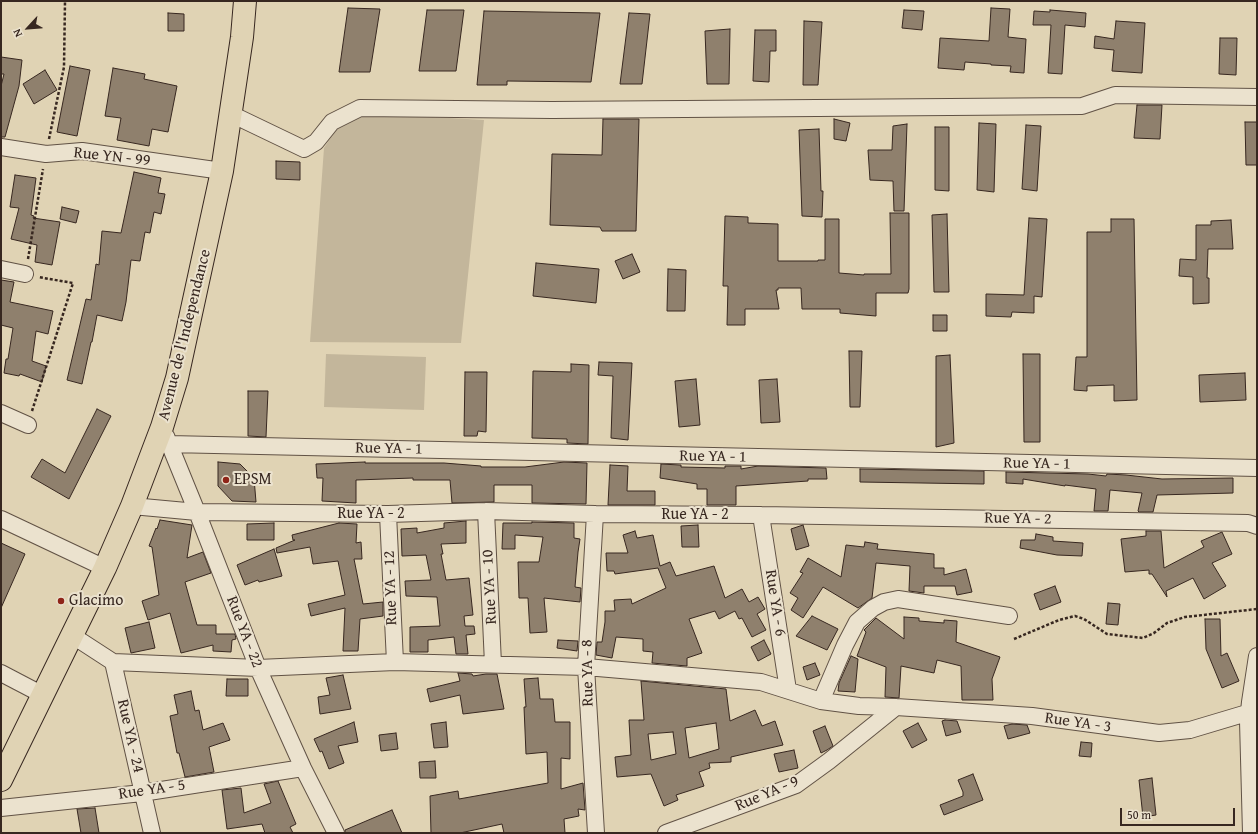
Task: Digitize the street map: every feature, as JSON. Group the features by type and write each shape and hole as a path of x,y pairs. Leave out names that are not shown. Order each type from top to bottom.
{"highway":[{"name":"Avenue de l'Independance","path":"1,780 73,636 132,506 166,436 177,378 222,171 242,37 245,1"}],"street":[{"path":"231,114 304,149 316,142 332,122 360,108 552,110 1082,106 1115,95 1257,97"},
{"name":"Rue YN - 99","path":"1,147 46,154 82,151 222,171"},
{"path":"1,269 25,274"},
{"path":"1,413 28,425"},
{"name":"Rue YA - 1","path":"166,436 1257,468"},
{"name":"Rue YA - 22","path":"166,436 258,668 303,768 336,833"},
{"name":"Rue YA - 2","path":"132,506 197,512 388,514 486,511 595,514 761,515 1248,523 1257,526"},
{"name":"Rue YA - 10","path":"486,511 493,664"},
{"name":"Rue YA - 12","path":"388,514 395,662"},
{"name":"Rue YA - 8","path":"595,514 586,667 596,833"},
{"name":"Rue YA - 6","path":"761,515 788,690"},
{"path":"1,519 105,568"},
{"path":"821,701 845,645 857,622 872,608 884,602 898,599 1009,616"},
{"path":"73,636 113,662"},
{"path":"1247,832 1257,656"},
{"name":"Rue YA - 3","path":"113,662 258,668 395,662 586,667 761,682 821,701 859,706 1032,716 1159,733 1190,730 1253,711"},
{"name":"Rue YA - 24","path":"113,662 152,833"},
{"path":"1,673 44,695"},
{"name":"Rue YA - 9","path":"666,833 796,785 829,761 896,707"},
{"name":"Rue YA - 5","path":"1,808 142,792 303,768"}],"path":[{"path":"28,425 73,283 25,274 46,154 64,67 65,1"},
{"path":"1014,639 1058,620 1075,616 1084,619 1107,634 1143,638 1154,633 1168,623 1185,617 1257,609"}],"shaded area":[{"path":"364,113 484,120 461,343 310,342 324,148 337,128"},
{"path":"326,354 426,357 424,410 324,407"}],"building":[{"path":"348,8 380,9 370,72 339,72"},
{"path":"991,8 1010,9 1008,37 1026,39 1024,73 1010,72 1011,66 965,62 964,70 938,68 940,38 989,41"},
{"path":"427,10 464,10 456,71 419,71"},
{"path":"904,10 924,11 922,30 902,28"},
{"path":"1050,10 1086,13 1085,27 1065,25 1062,74 1048,73 1051,25 1033,25 1034,11 1050,12"},
{"path":"484,11 600,13 591,82 507,81 507,85 477,85"},
{"path":"168,13 184,14 184,31 168,31"},
{"path":"629,13 650,14 642,84 620,84"},
{"path":"804,21 822,22 818,85 803,85"},
{"path":"1116,21 1145,23 1142,73 1112,71 1114,50 1094,48 1095,36 1114,39"},
{"path":"730,29 729,84 707,84 705,31"},
{"path":"755,30 776,30 776,51 770,51 769,82 753,81"},
{"path":"1220,38 1237,38 1236,75 1219,74"},
{"path":"1,57 22,60 19,86 5,137 1,137 1,86 4,74 1,74"},
{"path":"70,66 90,70 77,136 57,132"},
{"path":"113,68 145,74 144,79 177,86 168,132 152,129 149,146 117,140 121,118 105,116"},
{"path":"45,70 57,90 34,104 23,84"},
{"path":"1137,105 1162,105 1160,139 1134,138"},
{"path":"603,119 639,119 636,231 602,231 600,227 550,225 552,154 602,155"},
{"path":"834,119 850,123 846,141 834,139"},
{"path":"1245,122 1257,122 1257,165 1246,165"},
{"path":"979,123 996,124 994,192 977,190"},
{"path":"907,124 904,211 894,211 893,181 870,180 868,150 892,150 893,126"},
{"path":"1026,125 1041,126 1037,191 1022,189"},
{"path":"935,127 949,127 949,191 935,190"},
{"path":"819,129 821,191 823,191 822,217 802,216 799,130"},
{"path":"276,161 300,162 300,180 276,179"},
{"path":"134,172 161,178 158,193 165,194 161,214 154,212 150,233 145,232 140,261 131,260 122,321 97,315 82,384 67,380 86,299 91,300 96,264 99,265 102,231 121,233"},
{"path":"15,175 36,178 31,215 34,216 33,218 60,222 52,265 35,262 37,245 11,239 19,208 10,207"},
{"path":"62,207 79,211 76,223 60,219"},
{"path":"890,213 909,213 909,289 908,293 876,293 876,316 840,313 840,309 802,309 801,288 778,288 778,290 776,290 779,309 745,309 745,325 727,325 728,286 723,286 725,216 748,217 748,223 778,224 778,261 825,260 825,219 839,219 839,273 864,275 891,274"},
{"path":"947,214 949,292 934,292 932,215"},
{"path":"1029,218 1047,219 1042,297 1034,296 1034,313 1012,312 1011,317 986,316 986,294 1024,295"},
{"path":"1111,219 1134,219 1137,400 1114,401 1114,385 1087,386 1087,391 1074,390 1076,357 1087,357 1087,232 1111,232"},
{"path":"1231,220 1233,249 1208,249 1207,278 1209,278 1209,303 1193,304 1193,277 1179,276 1180,259 1196,260 1196,225 1211,225 1211,221"},
{"path":"632,254 640,272 623,279 615,261"},
{"path":"536,263 599,269 596,303 533,296"},
{"path":"668,269 686,270 685,311 667,311"},
{"path":"1,280 14,282 10,302 53,311 48,334 36,331 32,361 46,366 42,382 20,374 19,376 4,373 13,328 1,325"},
{"path":"933,315 947,315 947,331 933,331"},
{"path":"849,351 862,351 860,407 850,407"},
{"path":"1023,354 1040,354 1040,442 1024,442"},
{"path":"950,355 954,443 936,447 936,356"},
{"path":"599,362 632,363 628,440 611,438 613,376 598,375"},
{"path":"571,364 589,365 588,444 567,443 567,439 532,438 533,371 571,372"},
{"path":"465,372 487,372 486,432 478,431 477,436 464,436"},
{"path":"1245,373 1246,400 1200,402 1199,375"},
{"path":"696,379 700,425 679,427 675,381"},
{"path":"777,379 780,422 761,423 759,380"},
{"path":"248,391 268,391 266,437 248,436"},
{"path":"97,409 111,416 69,499 31,477 42,459 65,473"},
{"path":"218,462 240,464 254,478 256,502 232,501 218,486"},
{"path":"365,462 444,463 481,467 525,467 564,462 587,463 586,504 532,503 532,485 494,485 494,502 452,503 450,480 413,480 413,478 356,480 356,503 322,501 323,478 317,478 316,464"},
{"path":"661,464 681,465 681,467 725,468 725,466 741,466 741,469 758,466 826,468 827,479 808,479 808,481 736,486 736,505 707,505 707,489 697,489 697,484 660,478"},
{"path":"610,465 628,466 627,491 655,491 655,505 608,505"},
{"path":"860,469 984,471 984,484 860,482"},
{"path":"1006,472 1088,474 1106,476 1107,474 1162,479 1233,478 1233,493 1157,495 1153,512 1139,512 1142,493 1110,490 1108,511 1094,511 1096,489 1065,486 1023,479 1023,484 1006,483"},
{"path":"160,520 192,525 187,558 203,552 211,573 185,582 197,625 216,625 216,634 235,634 236,639 232,640 231,652 213,651 213,645 181,653 170,613 148,620 142,601 159,595 152,547 149,546"},
{"path":"466,521 466,543 441,544 443,554 441,554 446,580 469,578 473,615 464,616 465,626 474,626 475,634 466,635 468,654 456,654 454,637 428,640 428,652 410,652 410,627 440,626 437,597 406,596 405,581 431,580 426,555 402,556 401,529 417,528 417,533 444,528 444,523"},
{"path":"274,523 274,540 247,540 247,524"},
{"path":"339,523 357,524 356,543 361,542 362,559 354,559 363,604 383,602 383,616 360,619 358,651 343,651 345,608 311,616 308,604 345,595 338,561 313,564 310,547 277,553 276,548 295,540 293,540 292,535"},
{"path":"503,523 574,523 574,538 580,539 575,587 581,588 580,602 544,598 547,632 530,633 528,598 519,598 518,562 539,562 543,537 515,535 515,549 502,549"},
{"path":"698,525 699,547 682,547 681,526"},
{"path":"803,525 809,546 796,550 791,529"},
{"path":"635,531 637,538 653,535 660,566 670,562 676,576 714,566 725,598 742,589 749,602 758,597 765,609 757,614 766,630 752,637 742,618 739,619 735,611 719,619 715,611 689,619 702,653 687,658 687,666 652,663 653,652 643,651 643,639 616,637 612,658 596,655 597,642 602,642 605,611 615,611 614,600 631,599 632,604 666,588 658,568 615,574 614,571 607,571 606,553 628,553 623,535"},
{"path":"1146,531 1161,531 1164,568 1204,547 1201,541 1222,532 1232,554 1212,563 1226,586 1204,599 1193,578 1166,591 1167,597 1152,574 1149,574 1149,570 1125,572 1121,539 1146,536"},
{"path":"1036,534 1053,537 1053,541 1083,543 1082,556 1057,555 1020,548 1021,540 1035,540"},
{"path":"865,542 878,544 877,549 934,554 934,568 944,568 944,575 966,569 972,592 957,595 955,586 924,586 924,593 909,591 910,566 876,563 872,598 858,608 823,587 803,618 791,610 798,598 790,593 803,573 800,572 808,558 841,577 846,545 864,547"},
{"path":"1,543 25,554 1,608"},
{"path":"274,549 282,576 259,582 258,580 245,585 237,565"},
{"path":"1055,586 1061,602 1040,610 1034,594"},
{"path":"1108,603 1120,604 1118,625 1106,624"},
{"path":"812,616 838,629 827,650 796,636"},
{"path":"904,617 919,618 919,621 944,623 944,620 957,621 956,642 1000,657 992,679 993,700 962,700 961,666 937,660 934,673 901,666 899,698 885,697 886,667 857,656 866,632 864,630 876,618 904,639"},
{"path":"1205,619 1220,619 1221,656 1227,653 1239,681 1222,688 1206,649"},
{"path":"149,622 155,648 131,653 125,628"},
{"path":"558,640 578,641 577,651 557,648"},
{"path":"764,640 771,654 758,661 751,647"},
{"path":"851,656 858,659 855,692 838,691 839,683"},
{"path":"815,663 820,675 807,680 803,667"},
{"path":"458,673 472,674 473,676 497,674 504,709 463,714 460,695 430,702 427,689 460,681"},
{"path":"343,675 351,709 320,714 318,697 330,695 326,678"},
{"path":"538,678 540,699 553,699 555,722 570,722 570,759 561,758 561,789 583,783 585,810 578,809 579,816 564,819 565,833 504,833 502,824 460,833 431,833 430,796 458,791 459,799 548,783 547,752 526,754 524,707 526,707 524,679"},
{"path":"227,679 248,679 248,696 226,696"},
{"path":"641,681 726,689 730,721 755,710 762,726 775,721 783,745 731,757 731,762 709,763 710,768 699,772 704,786 676,795 678,800 664,806 651,774 617,777 615,757 631,755 629,720 644,720","holes":["716,723 719,749 689,758 685,728","673,732 676,754 651,760 648,734"]},
{"path":"191,691 195,711 199,710 203,730 223,723 230,740 209,747 214,772 185,777 179,753 177,753 170,716 178,714 174,695"},
{"path":"942,721 957,721 961,732 946,736"},
{"path":"354,722 358,742 338,746 344,763 329,769 322,751 320,752 314,739"},
{"path":"446,722 448,747 434,748 431,724"},
{"path":"918,723 927,740 912,748 903,731"},
{"path":"1012,724 1027,725 1030,733 1008,739 1004,726"},
{"path":"825,726 833,746 821,753 813,731"},
{"path":"396,733 398,749 381,751 379,735"},
{"path":"1081,742 1092,743 1091,757 1079,756"},
{"path":"794,750 798,768 779,772 774,754"},
{"path":"435,761 436,778 420,778 419,762"},
{"path":"973,774 983,800 944,815 940,805 963,796 958,780"},
{"path":"1152,778 1156,815 1143,817 1139,780"},
{"path":"278,781 296,824 290,827 293,833 265,833 262,824 227,829 222,790 241,788 244,813 271,803 264,784"},
{"path":"95,808 99,833 81,833 77,809"},
{"path":"392,810 402,833 345,833 345,830"}],"place":[{"name":"EPSM","path":"226,480"},
{"name":"Glacimo","path":"61,601"}]}
